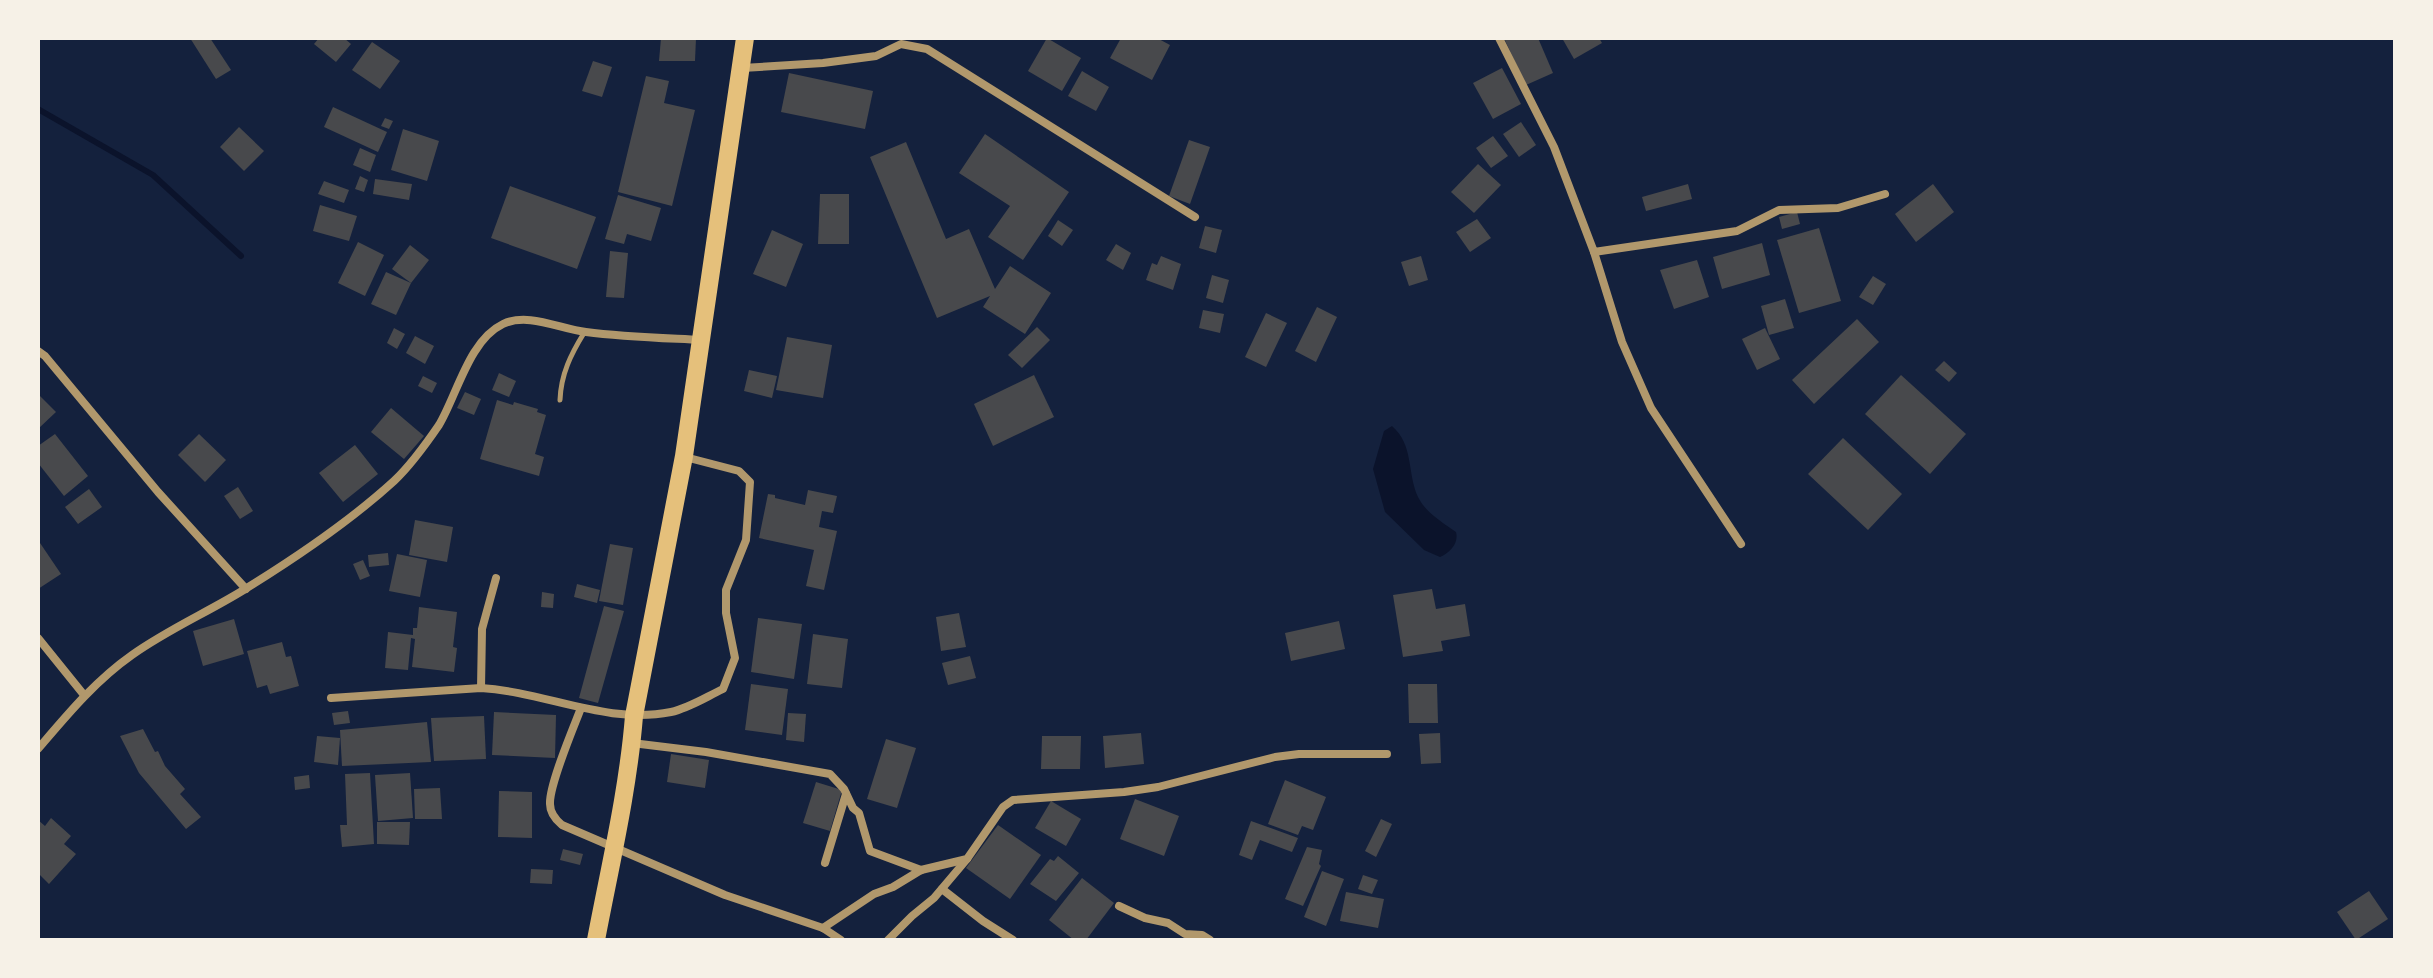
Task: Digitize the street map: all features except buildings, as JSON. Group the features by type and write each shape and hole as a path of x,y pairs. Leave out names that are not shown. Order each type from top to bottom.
{"main road":[{"path":"596,940 632,743 634,716 684,456 745,38"}],"street":[{"path":"1499,38 1554,147 1594,252 1622,342 1651,408 1741,544"},
{"path":"741,68 863,58 876,56 901,44 927,49 1195,217"},
{"path":"1594,252 1737,231 1779,210 1838,208 1885,194"},
{"path":"38,749 84,695 130,656 246,589 318,541 409,466 440,423 462,375 485,338 505,323 531,320 585,332 701,340"},
{"path":"38,351 158,492 246,589"},
{"path":"331,698 481,688 634,716 674,711 723,689 734,664 725,603 729,580 746,540 750,482 739,471 684,456"},
{"path":"481,688 482,629 496,578"},
{"path":"38,638 84,695"},
{"path":"581,708 553,787 549,805 554,818 562,825 725,895 823,928 841,940"},
{"path":"632,743 706,752 830,774 859,813 870,851 921,870"},
{"path":"888,940 942,889 1003,807 1013,800 1158,787 1275,757 1312,753 1387,754"},
{"path":"825,863 846,794"},
{"path":"823,928 874,894 893,887 921,870 967,859"},
{"path":"942,889 1013,940"},
{"path":"1119,906 1145,918 1168,923 1185,934 1202,935 1210,940"}],"lane":[{"path":"560,400 566,366 585,332"}],"water":[{"path":"1392,426 1404,442 1421,503 1456,532 1453,547 1440,557 1424,550 1385,512 1373,469 1384,431"}],"waterway":[{"path":"38,109 153,175 241,256"}]}
